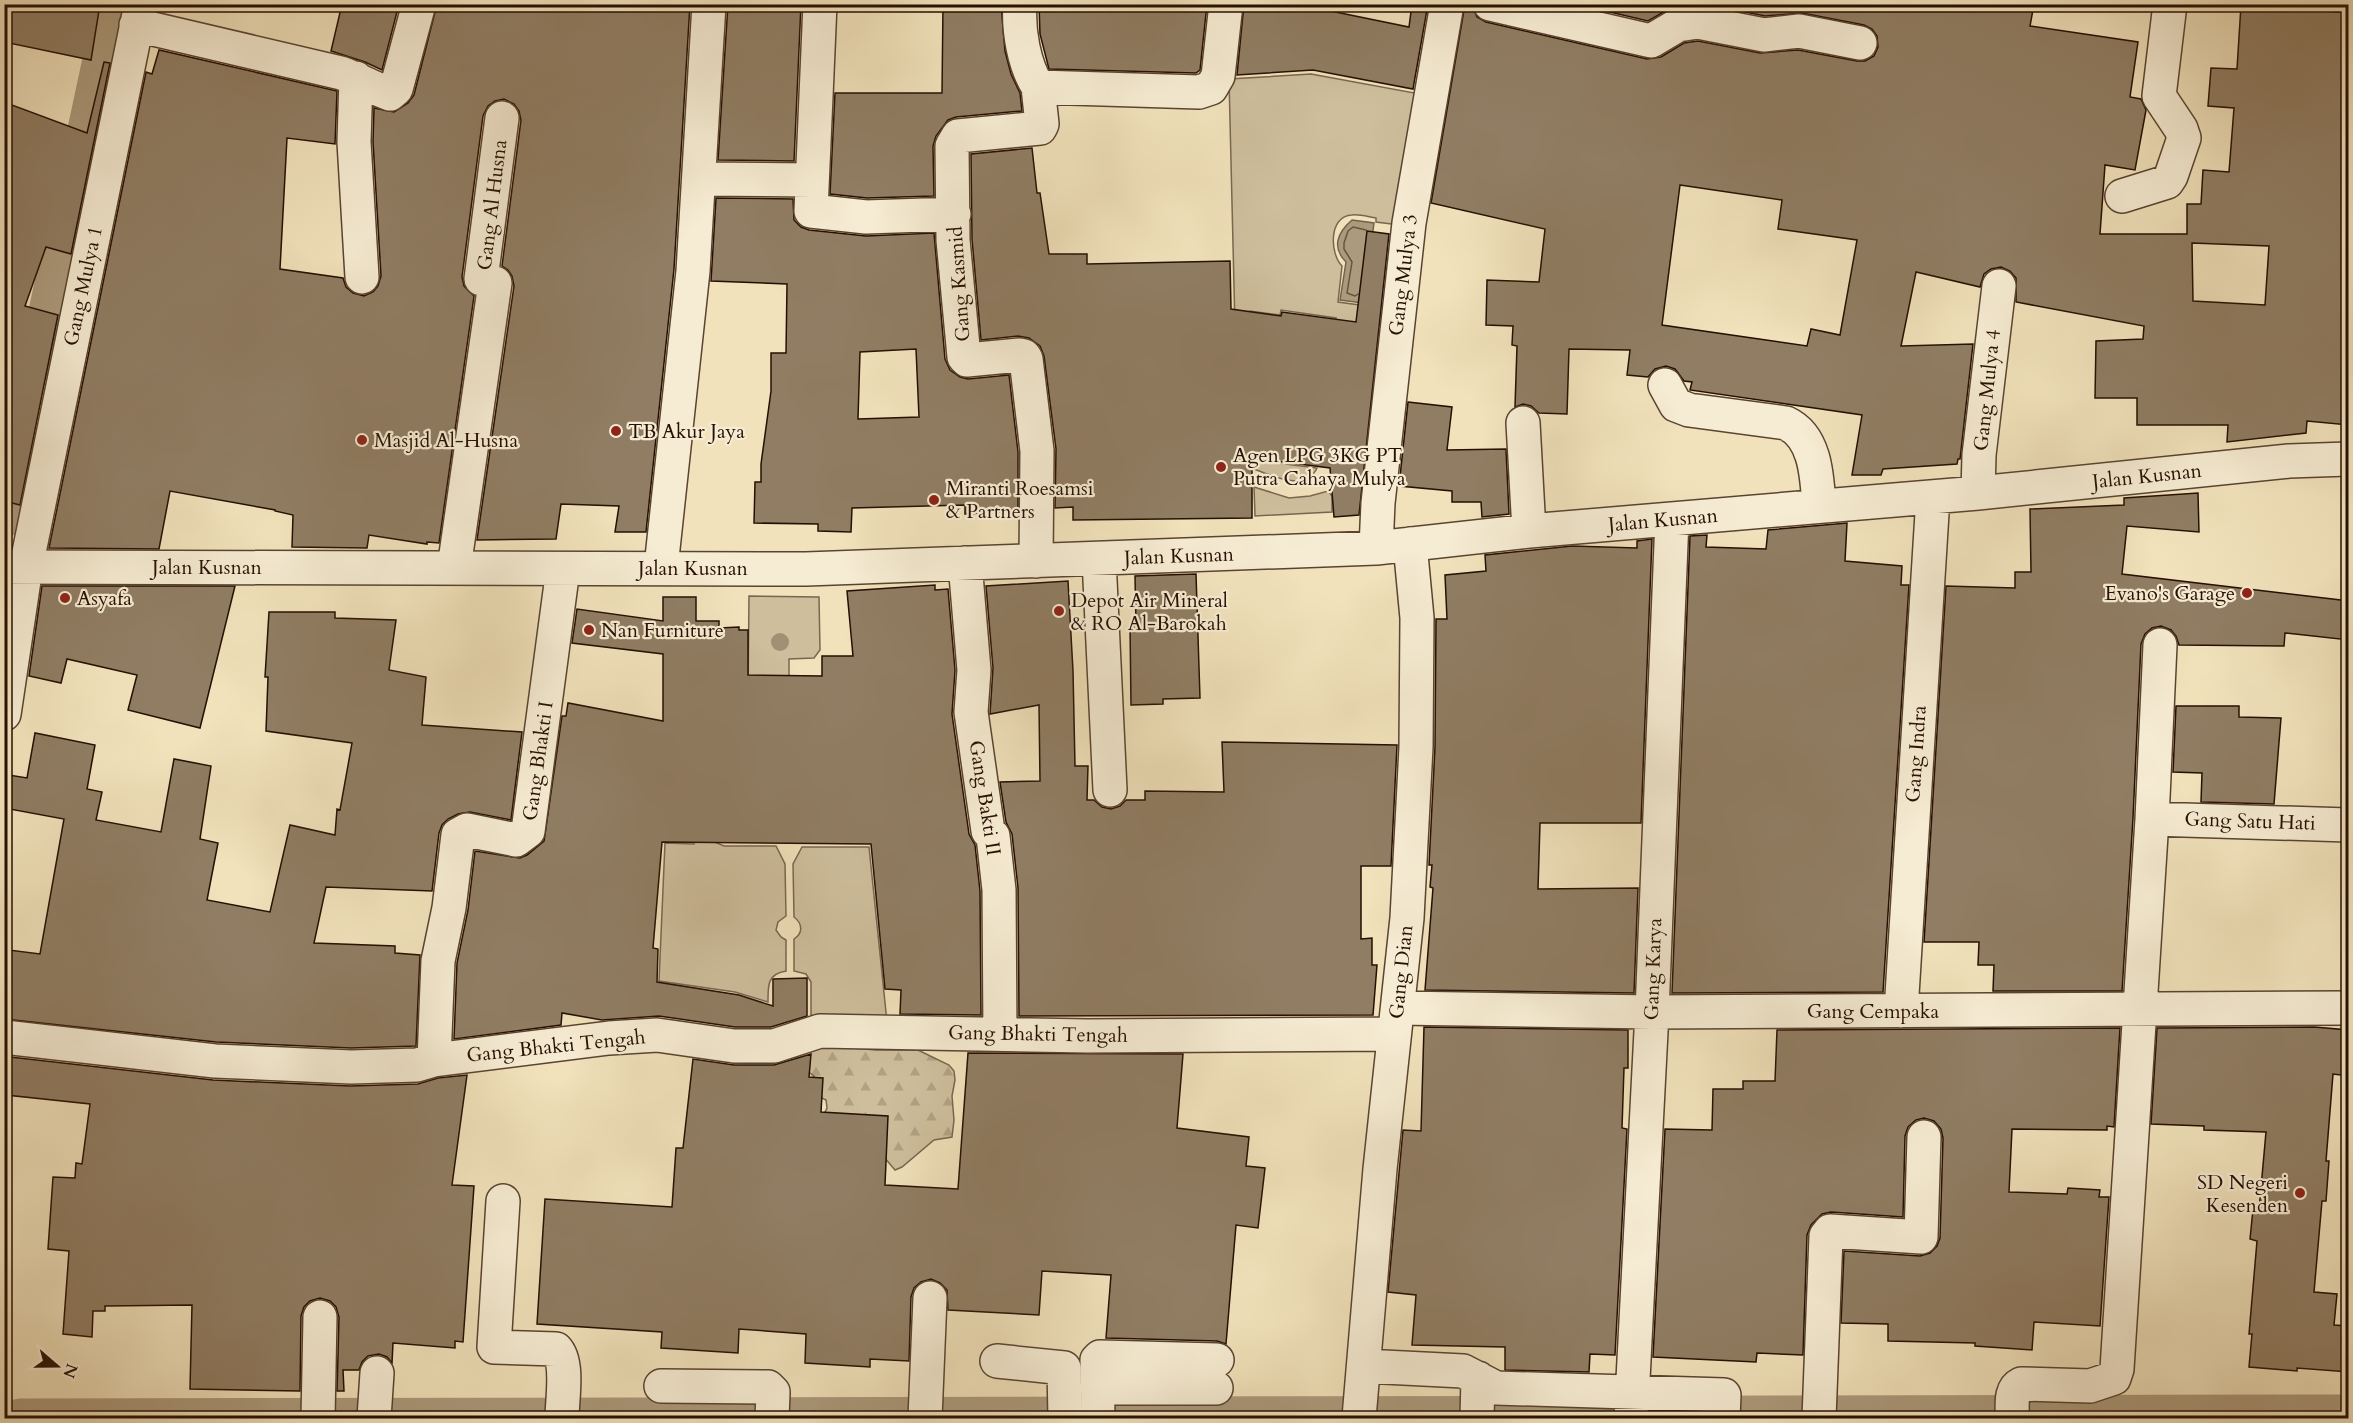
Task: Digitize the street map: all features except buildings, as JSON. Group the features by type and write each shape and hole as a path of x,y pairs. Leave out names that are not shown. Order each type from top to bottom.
{"street":[{"path":"139,15 356,78 367,86 390,94 393,92 419,4"},
{"path":"661,567 693,271 709,4"},
{"path":"820,4 810,211 866,217 954,214"},
{"path":"1020,4 1019,16 1029,72 1038,87 1198,92 1211,88 1218,76 1226,4"},
{"name":"Gang Mulya 3","path":"1377,528 1408,223 1447,4"},
{"path":"1490,4 1651,41 1678,25 1698,22 1764,35 1799,31 1860,43"},
{"path":"2122,196 2167,182 2184,138 2181,129 2159,96 2170,4"},
{"name":"Gang Mulya 1","path":"4,714 15,567 139,15"},
{"path":"356,78 354,142 362,277"},
{"name":"Gang Kasmid","path":"1036,561 1037,451 1026,359 1020,355 967,360 964,357 953,240 952,146 958,136 1040,128 1042,124 1038,87"},
{"name":"Gang Al Husna","path":"454,568 495,283 481,279 502,118"},
{"path":"699,179 812,180"},
{"name":"Gang Mulya 4","path":"1978,493 1979,455 1999,286"},
{"path":"1665,385 1676,405 1689,410 1786,423 1797,428 1805,441 1818,489"},
{"path":"1523,423 1528,511"},
{"name":"Jalan Kusnan","path":"15,567 806,569 1099,559 1377,528 1410,544 1528,511 1672,519 1818,489 1932,496 2289,461 2349,459"},
{"name":"Gang Indra","path":"1901,1011 1932,496"},
{"name":"Gang Karya","path":"1632,1404 1652,1012 1672,519"},
{"name":"Gang Dian","path":"1360,1409 1380,1169 1407,918 1416,747 1417,618 1410,544"},
{"path":"1099,559 1110,790"},
{"name":"Gang Bakti II","path":"965,563 974,670 971,712 988,831 993,836 999,890 1000,1034"},
{"name":"Gang Bhakti I","path":"434,1060 438,961 449,908 458,835 467,830 516,840 528,831 563,568"},
{"path":"2013,1405 2016,1386 2021,1384 2090,1386 2114,1378 2119,1355 2152,819 2160,645"},
{"name":"Gang Satu Hati","path":"2152,819 2349,825"},
{"name":"Gang Cempaka","path":"1396,1021 1652,1012 2349,1008"},
{"name":"Gang Bhakti Tengah","path":"4,1037 215,1061 351,1067 417,1065 434,1060 609,1038 657,1035 734,1046 774,1046 820,1031 1088,1036 1396,1021"},
{"path":"1820,1409 1826,1236 1830,1231 1921,1237 1924,1137"},
{"path":"503,1201 494,1347 556,1349 562,1355 563,1361 562,1408"},
{"path":"926,1406 930,1298"},
{"path":"318,1408 320,1317"},
{"path":"997,1361 1061,1366 1065,1371 1065,1408"},
{"path":"1364,1366 1463,1371 1477,1397 1496,1388 1632,1404 1724,1395 1724,1410"},
{"path":"1098,1401 1216,1374"},
{"path":"661,1386 768,1387 773,1392 772,1410"}],"green space":[{"path":"1311,74 1420,94 1399,225 1376,222 1376,218 1352,215 1344,217 1335,228 1335,253 1342,266 1338,302 1389,309 1385,334 1335,328 1336,318 1281,310 1280,315 1250,311 1248,320 1235,327 1229,79"},
{"path":"1253,434 1290,440 1286,464 1317,468 1312,475 1297,481 1279,478 1254,469"},
{"path":"1254,487 1289,498 1328,491 1332,496 1332,512 1255,516"},
{"path":"749,596 819,597 820,650 814,658 789,659 789,685 748,694"},
{"path":"694,833 724,846 776,846 785,864 786,916 778,922 776,930 786,940 786,971 772,978 768,1002 735,992 659,981 665,843 694,844"},
{"path":"802,847 869,847 887,1022 826,1019 811,1015 811,982 806,974 794,971 794,939 801,928 794,917 793,864"},
{"path":"800,1043 876,1050 918,1050 949,1065 954,1071 955,1080 952,1096 954,1120 952,1137 934,1140 902,1167 895,1170 884,1157 823,1116 827,1108 826,1100 810,1092 814,1076 803,1068 797,1059 795,1050"}],"water":[{"path":"1352,220 1374,223 1363,303 1340,300 1346,262 1339,251 1338,240"}],"waterway":[{"path":"37,363 114,4"},
{"path":"4,518 19,450"},
{"path":"20,1418 2348,1414"}],"place":[{"name":"TB Akur Jaya","path":"616,431"},
{"name":"Masjid Al-Husna","path":"362,440"},
{"name":"Agen LPG 3KG PT Putra Cahaya Mulya","path":"1221,467"},
{"name":"Miranti Roesamsi & Partners","path":"934,500"},
{"name":"Evano's Garage","path":"2247,593"},
{"name":"Asyafa","path":"65,598"},
{"name":"Depot Air Mineral & RO Al-Barokah","path":"1059,611"},
{"name":"Nan Furniture","path":"589,630"},
{"name":"SD Negeri Kesenden","path":"2300,1193"}]}
